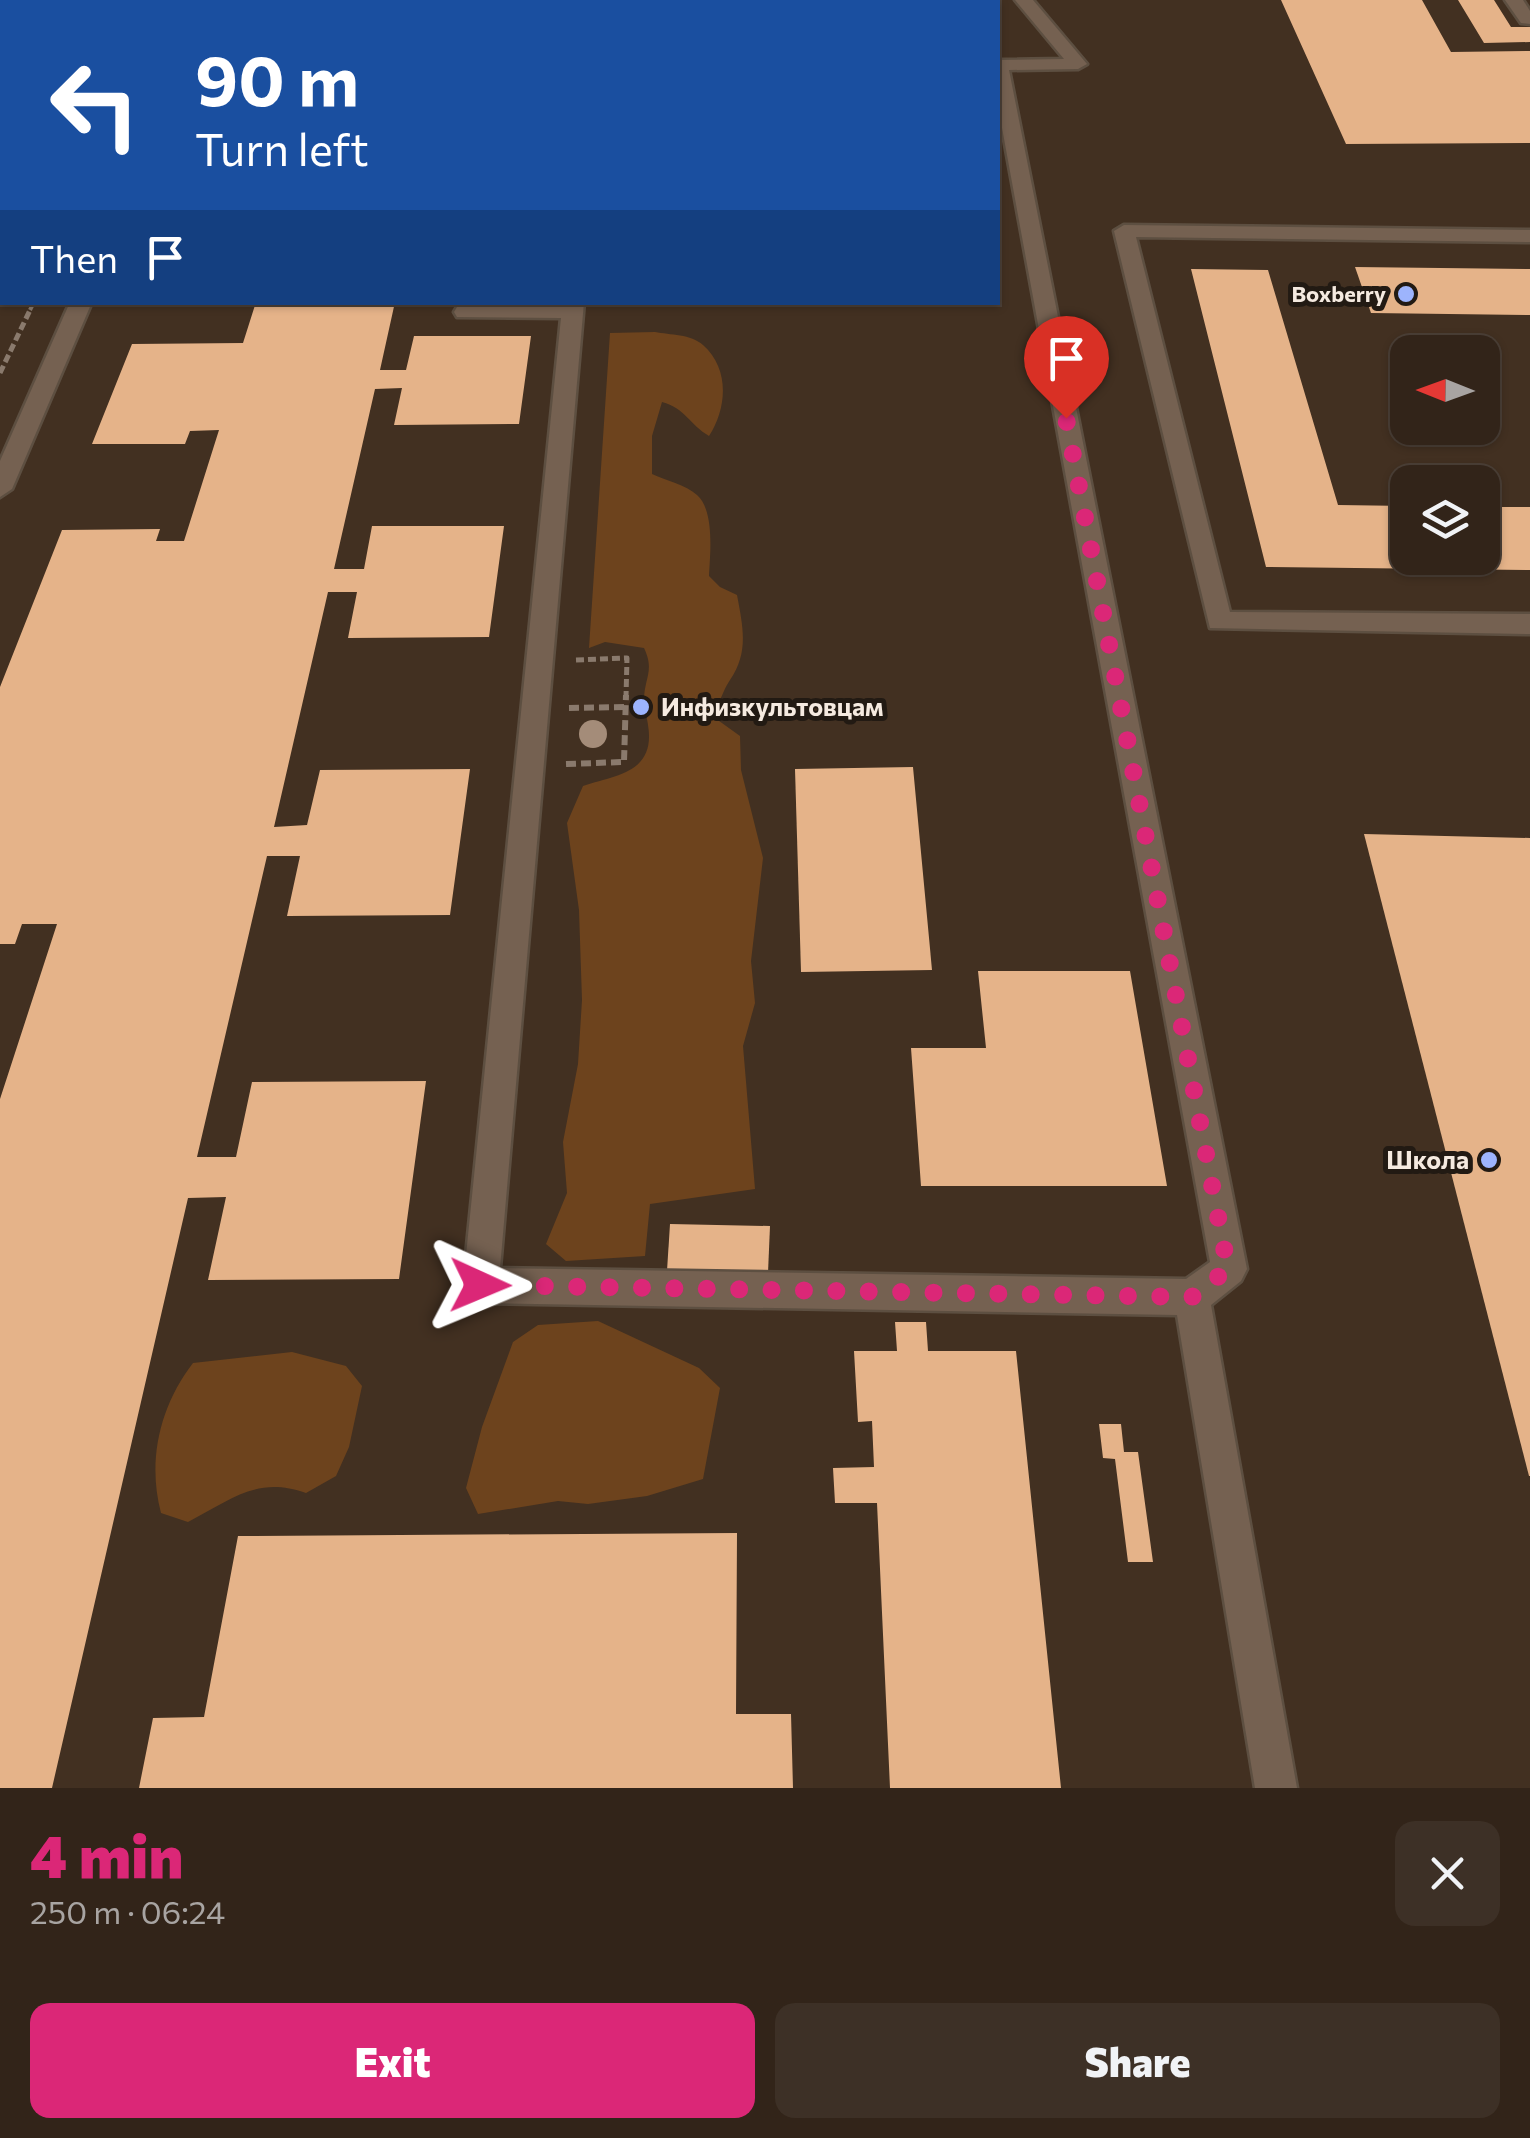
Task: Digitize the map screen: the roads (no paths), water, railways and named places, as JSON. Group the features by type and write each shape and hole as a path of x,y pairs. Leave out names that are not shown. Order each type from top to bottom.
{"lane":[{"path":"1000,64 1078,64 1024,0"},
{"path":"1514,0 1526,19"},
{"path":"466,312 572,307 480,1285 1192,1297 1228,1269 1000,74"},
{"path":"1530,236 1124,230 1219,621 1530,624"},
{"path":"0,489 80,305"},
{"path":"1192,1297 1276,1788"}],"place":[{"name":"Boxberry","path":"1406,294"},
{"name":"Инфизкультовцам","path":"641,707"},
{"name":"Школа","path":"1489,1160"}]}
